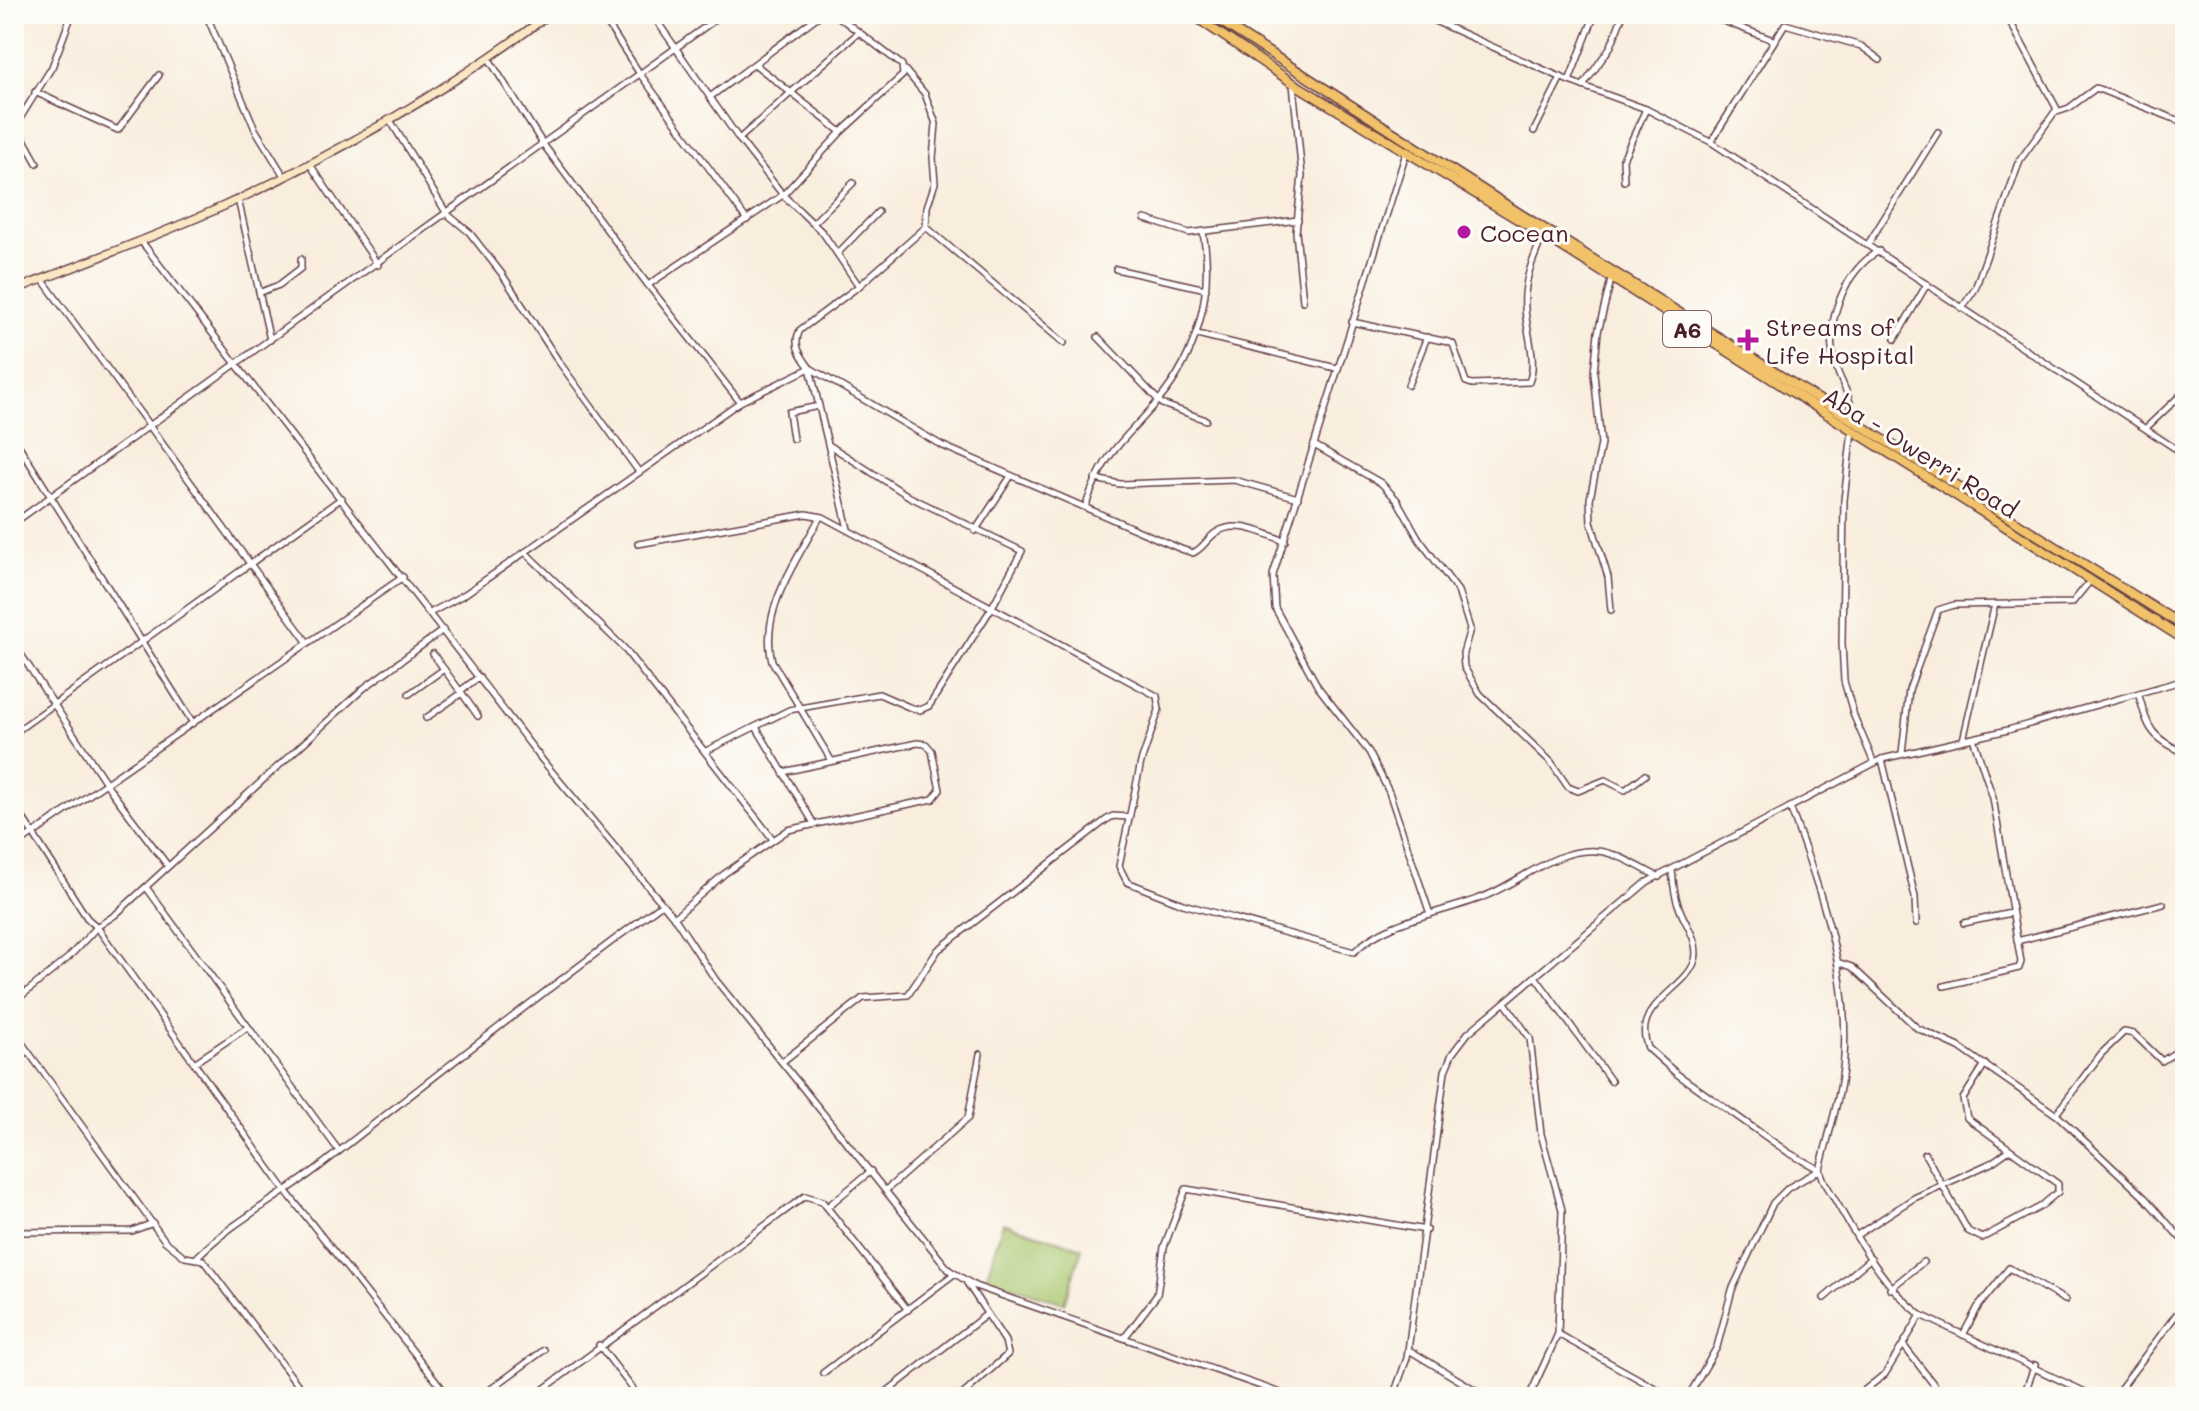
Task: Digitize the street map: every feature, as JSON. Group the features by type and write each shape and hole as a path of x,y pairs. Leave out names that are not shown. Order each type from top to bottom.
{"highway":[{"name":"Aba - Owerri Road","path":"1191,14 1293,83 1543,236 2185,640"},
{"name":"Aba - Owerri Road","path":"1209,14 1506,205 2185,627"}],"main road":[{"path":"14,290 141,241 284,176 390,120 489,59 550,14"}],"street":[{"path":"37,163 15,127 61,48 72,14"},
{"path":"206,14 252,122 284,176"},
{"path":"601,14 640,74 747,220"},
{"path":"652,14 739,139 783,195 814,222 859,286"},
{"path":"14,523 378,265 676,49 713,17 723,14"},
{"path":"710,97 757,66 821,14"},
{"path":"835,14 905,70 925,94 937,131 933,158 935,183 927,207 926,227 859,286 797,334 799,352 810,368 849,530"},
{"path":"1419,14 1569,81 1646,109 1711,142 2185,455"},
{"path":"1569,81 1595,14"},
{"path":"1962,308 1975,289 2013,174 2056,112 2057,104 2006,14"},
{"path":"1583,86 1611,46 1622,17"},
{"path":"1718,19 1773,40"},
{"path":"1711,142 1785,24 1791,23 1861,46 1880,60"},
{"path":"739,139 791,96 858,33"},
{"path":"489,59 543,144 740,402"},
{"path":"757,66 791,96 841,132"},
{"path":"648,285 783,195 841,132 905,70"},
{"path":"35,92 118,130 159,75"},
{"path":"1534,131 1561,77"},
{"path":"1293,83 1302,176 1297,259 1303,301"},
{"path":"2056,112 2069,108 2096,88 2185,123"},
{"path":"1624,181 1623,159 1646,109"},
{"path":"390,120 447,214 469,232 502,274 559,362 639,472"},
{"path":"1868,244 1938,132"},
{"path":"1406,152 1273,575 1275,608 1318,687 1369,752 1389,792 1430,914"},
{"path":"309,163 378,265"},
{"path":"814,222 853,183"},
{"path":"238,199 270,340"},
{"path":"838,253 878,212"},
{"path":"1145,219 1183,232 1298,220"},
{"path":"926,227 1064,343"},
{"path":"1086,505 1108,454 1159,400 1177,376 1197,334 1208,259 1203,232"},
{"path":"1352,322 1453,344 1466,382 1529,382 1531,349 1525,308 1526,283 1543,236"},
{"path":"141,241 234,365 342,498 479,677 674,918 715,979 954,1274 967,1282 1292,1397"},
{"path":"1851,419 1853,402 1832,354 1833,329 1841,299 1854,274 1863,262 1879,251"},
{"path":"261,292 287,280 301,268 301,259"},
{"path":"1116,269 1206,289"},
{"path":"42,279 308,643"},
{"path":"1611,280 1598,332 1594,373 1601,444 1590,499 1591,522 1608,577 1611,610"},
{"path":"1895,339 1927,284"},
{"path":"1197,334 1336,368"},
{"path":"1098,337 1159,400 1206,420"},
{"path":"1408,385 1427,337"},
{"path":"430,613 465,594 740,402 810,368"},
{"path":"810,368 941,445 1193,553 1226,526 1285,541"},
{"path":"2146,428 2185,391"},
{"path":"793,439 789,412 819,406"},
{"path":"1852,431 1844,500 1843,655 1854,716 1874,763"},
{"path":"14,438 193,723"},
{"path":"706,751 789,710 879,694 920,710 929,706 991,609 1022,551 910,497 829,445"},
{"path":"1314,445 1381,483 1397,500 1419,539 1458,591 1470,629 1463,653 1464,667 1480,694 1551,762 1568,787 1578,791 1605,780 1625,790 1645,775"},
{"path":"975,531 1011,476"},
{"path":"1095,479 1120,484 1234,480 1298,498"},
{"path":"14,733 342,498"},
{"path":"638,544 806,514 820,517 1157,696 1159,710 1128,817 1119,866 1127,882 1183,904 1354,952 1366,940 1430,914 1485,897 1529,872 1579,852 1603,852 1659,877"},
{"path":"820,517 776,600 769,645 772,661 803,708 831,760"},
{"path":"525,552 623,647 772,838"},
{"path":"14,847 403,577"},
{"path":"1902,753 1909,690 1938,610 1954,605 2072,603 2090,581"},
{"path":"1963,740 1995,604"},
{"path":"14,1002 50,974 97,927 146,887 364,688 443,630"},
{"path":"14,644 168,866"},
{"path":"433,654 478,716"},
{"path":"409,694 444,669"},
{"path":"426,718 479,677"},
{"path":"1393,1397 1409,1350 1445,1071 1452,1054 1468,1033 1537,979 1616,905 1659,877 1882,759 2139,695 2185,680"},
{"path":"2139,695 2148,728 2156,737 2185,753"},
{"path":"756,727 813,823"},
{"path":"1944,986 2019,968 2021,962 1993,798 1973,738"},
{"path":"674,918 772,838 813,823 939,795 932,751 926,744 831,760 783,772"},
{"path":"1882,759 1912,883 1916,923"},
{"path":"14,804 87,918 97,927 285,1190 449,1397"},
{"path":"1688,1397 1717,1347 1732,1290 1773,1203 1788,1188 1820,1170 1844,1059 1833,930 1790,807"},
{"path":"782,1062 863,998 908,995 928,960 963,928 1106,820 1113,816 1128,817"},
{"path":"2185,855 2185,877"},
{"path":"1672,870 1677,903 1691,932 1695,959 1684,979 1671,986 1650,1013 1645,1029 1648,1048 1698,1089 1789,1153 1820,1170 1890,1289 1921,1315 2035,1365 2085,1394 2096,1397"},
{"path":"146,887 339,1151"},
{"path":"14,1032 175,1251 185,1257 197,1257 218,1236 339,1151 440,1070 662,904"},
{"path":"2017,941 2163,904"},
{"path":"1964,923 2011,913"},
{"path":"1837,962 1852,967 1917,1028 1985,1064 2056,1114 2145,1198 2185,1243"},
{"path":"1537,979 1611,1081"},
{"path":"1506,1004 1530,1038 1541,1134 1560,1199 1562,1282 1558,1334 1529,1397"},
{"path":"194,1063 248,1027"},
{"path":"2056,1114 2101,1054 2124,1032 2134,1034 2162,1061 2185,1046"},
{"path":"886,1190 968,1118 980,1054"},
{"path":"1925,1154 1968,1231 1982,1238 2040,1207 2060,1188 1967,1118 1963,1099 1985,1064"},
{"path":"1857,1235 1914,1198 1991,1163 2008,1151"},
{"path":"827,1207 871,1171"},
{"path":"1125,1337 1157,1295 1164,1247 1186,1189 1426,1230"},
{"path":"533,1397 599,1345 805,1196 813,1196 827,1207 908,1310"},
{"path":"14,1232 132,1231 153,1223"},
{"path":"197,1257 307,1397"},
{"path":"1824,1298 1871,1258"},
{"path":"1890,1289 1923,1262"},
{"path":"1963,1335 1978,1307 2009,1268 2065,1300"},
{"path":"823,1373 954,1274"},
{"path":"960,1397 1008,1354 1005,1341 967,1282"},
{"path":"2114,1397 2185,1303"},
{"path":"880,1397 987,1314"},
{"path":"1856,1397 1885,1374 1921,1315"},
{"path":"1558,1334 1671,1397"},
{"path":"599,1345 639,1397"},
{"path":"1904,1346 1938,1390 1936,1397"},
{"path":"480,1397 544,1350"},
{"path":"1409,1350 1487,1397"},
{"path":"2023,1397 2035,1365"}],"green space":[{"path":"1003,1223 1082,1248 1064,1303 986,1278"}],"place":[{"name":"Cocean","path":"1464,232"},
{"name":"Streams of Life Hospital","path":"1748,340"}]}
